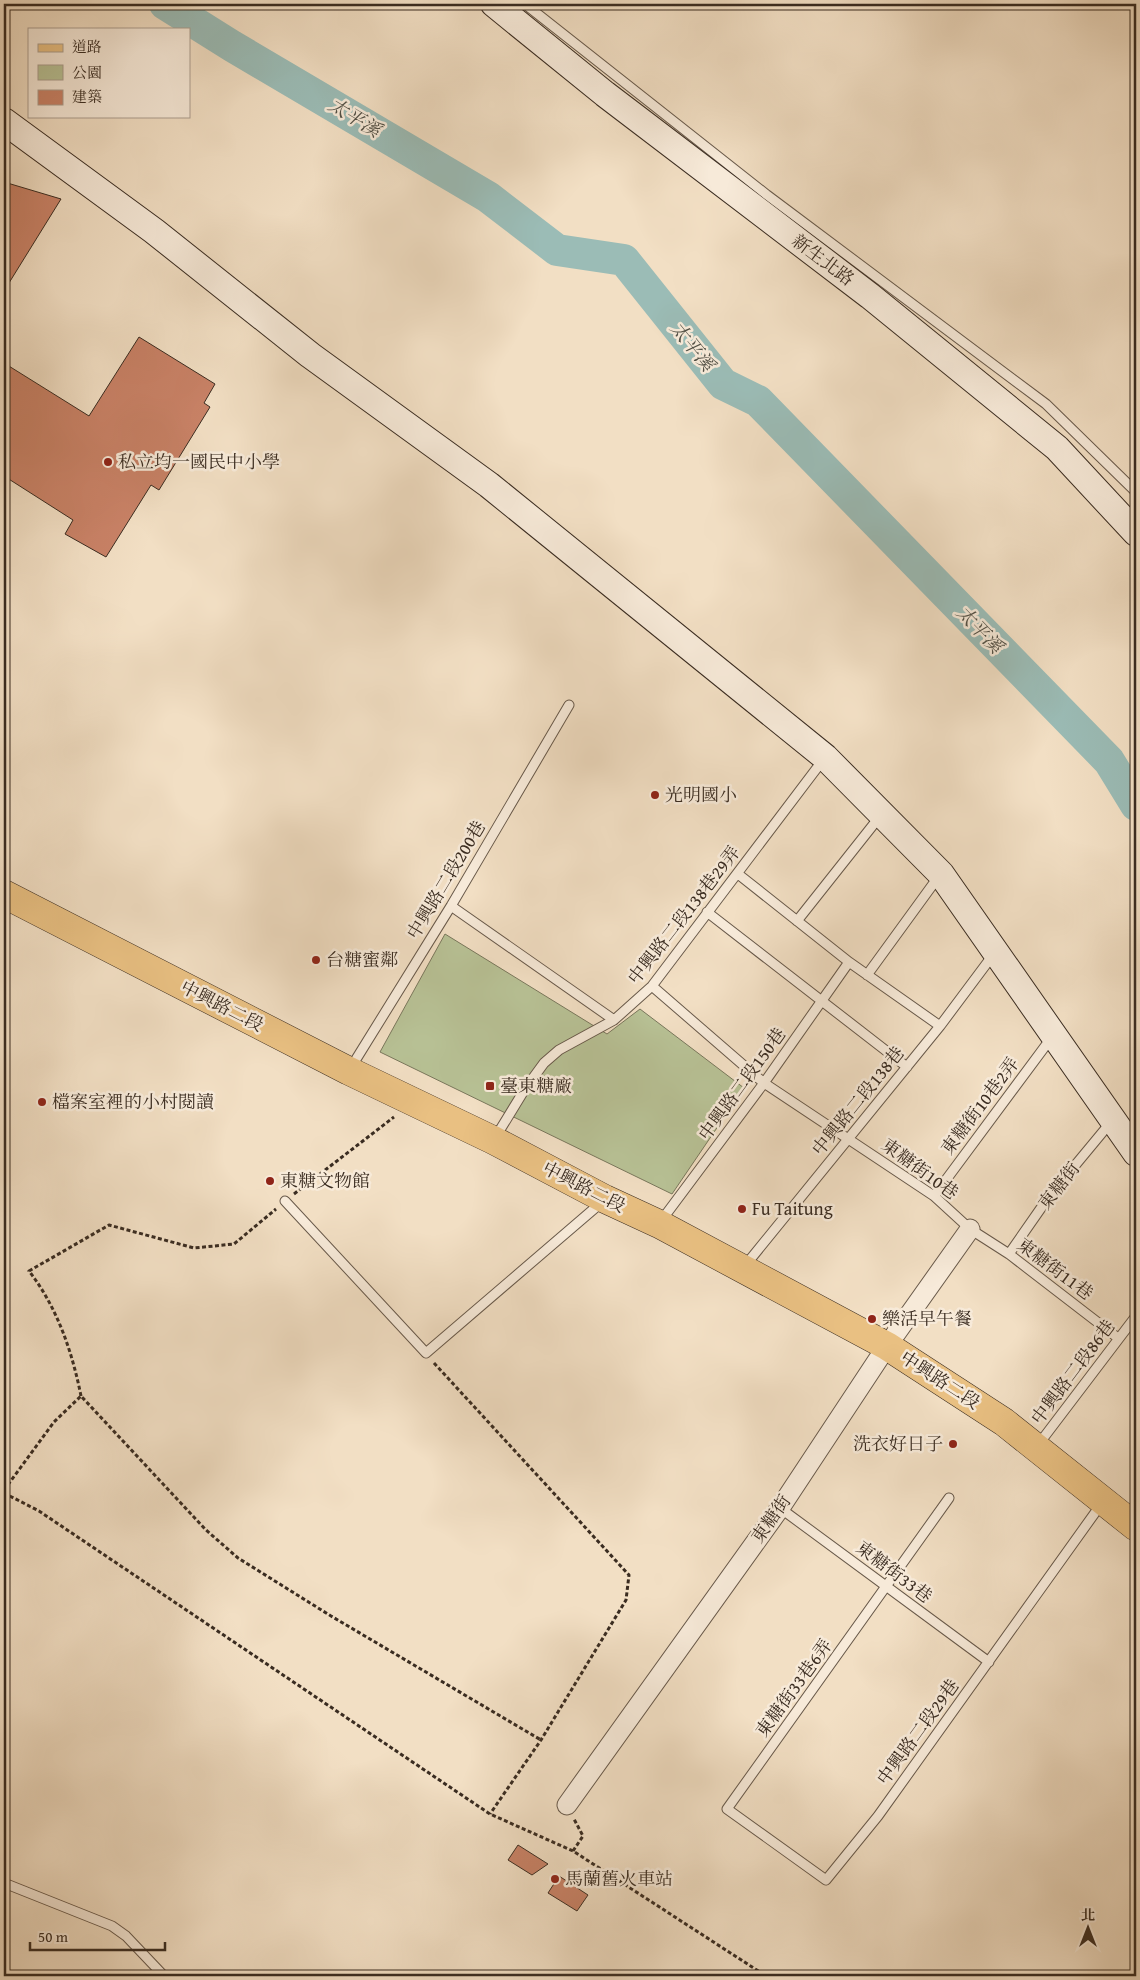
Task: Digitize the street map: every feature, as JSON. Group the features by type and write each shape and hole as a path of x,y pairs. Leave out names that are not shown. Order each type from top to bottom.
{"main road":[{"name":"中興路二段","path":"4,894 349,1071 493,1140 604,1199 659,1224 887,1346 1004,1422 1035,1449 1136,1527"}],"street":[{"name":"新生北路","path":"494,4 605,94 870,296 1057,448 1136,533"},
{"path":"4,120 154,231 310,355 489,485 825,757 941,874 996,951 1052,1037 1136,1153"},
{"name":"東糖街","path":"567,1805 780,1508 887,1346 970,1229"}],"lane":[{"path":"525,4 767,195 1046,404 1136,492"},
{"name":"中興路二段200巷","path":"349,1071 451,906 569,705"},
{"name":"中興路二段138巷29弄","path":"493,1140 544,1063 559,1050 614,1020 652,986 825,757"},
{"path":"797,920 882,813"},
{"path":"738,874 849,962 940,1026"},
{"path":"867,975 941,874"},
{"path":"451,906 614,1020"},
{"path":"707,912 907,1067"},
{"name":"中興路二段138巷","path":"742,1269 940,1026 996,951"},
{"name":"中興路二段150巷","path":"659,1224 764,1083 849,962"},
{"name":"東糖街10巷","path":"652,986 764,1083 934,1196 970,1229"},
{"name":"東糖街10巷2弄","path":"934,1196 1052,1037"},
{"name":"東糖街","path":"1009,1254 1048,1198 1113,1120"},
{"path":"285,1201 426,1354 604,1199"},
{"name":"東糖街11巷","path":"970,1229 1009,1254 1118,1338"},
{"name":"中興路二段86巷","path":"1035,1449 1136,1316"},
{"name":"東糖街33巷6弄","path":"727,1809 949,1498"},
{"name":"中興路二段29巷","path":"727,1809 826,1880 878,1816 1104,1501"},
{"name":"東糖街33巷","path":"780,1508 989,1662"},
{"path":"4,1883 112,1926 126,1936 164,1976"}],"path":[{"path":"413,1103 285,1201 234,1244 194,1248 109,1224 29,1271 45,1293 74,1359 81,1396 206,1530 238,1558 541,1740"},
{"path":"426,1354 629,1576 626,1600 541,1740 490,1814"},
{"path":"81,1396 54,1422 4,1492 39,1511 490,1814 573,1851 766,1976"},
{"path":"4,1513 4,1523"},
{"path":"567,1805 583,1836 573,1851"}],"green space":[{"path":"445,934 607,1034 640,1009 744,1088 672,1194 380,1052"}],"building":[{"path":"4,182 61,199 4,291"},
{"path":"139,337 215,384 204,403 210,407 159,490 151,485 106,557 65,534 73,520 4,476 4,363 89,416"},
{"path":"518,1845 548,1864 532,1875 508,1860"},
{"path":"559,1876 588,1895 577,1911 548,1893"}],"waterway":[{"name":"太平溪","path":"165,4 232,46 488,197 557,250 624,260 723,384 758,401 1109,761 1136,805"}],"place":[{"name":"私立均一國民中小學","path":"108,462"},
{"name":"光明國小","path":"655,795"},
{"name":"台糖蜜鄰","path":"316,960"},
{"name":"臺東糖廠","path":"490,1086"},
{"name":"檔案室裡的小村閱讀","path":"42,1102"},
{"name":"東糖文物館","path":"270,1181"},
{"name":"Fu Taitung","path":"742,1209"},
{"name":"樂活早午餐","path":"872,1319"},
{"name":"洗衣好日子","path":"953,1444"},
{"name":"馬蘭舊火車站","path":"555,1879"}]}
